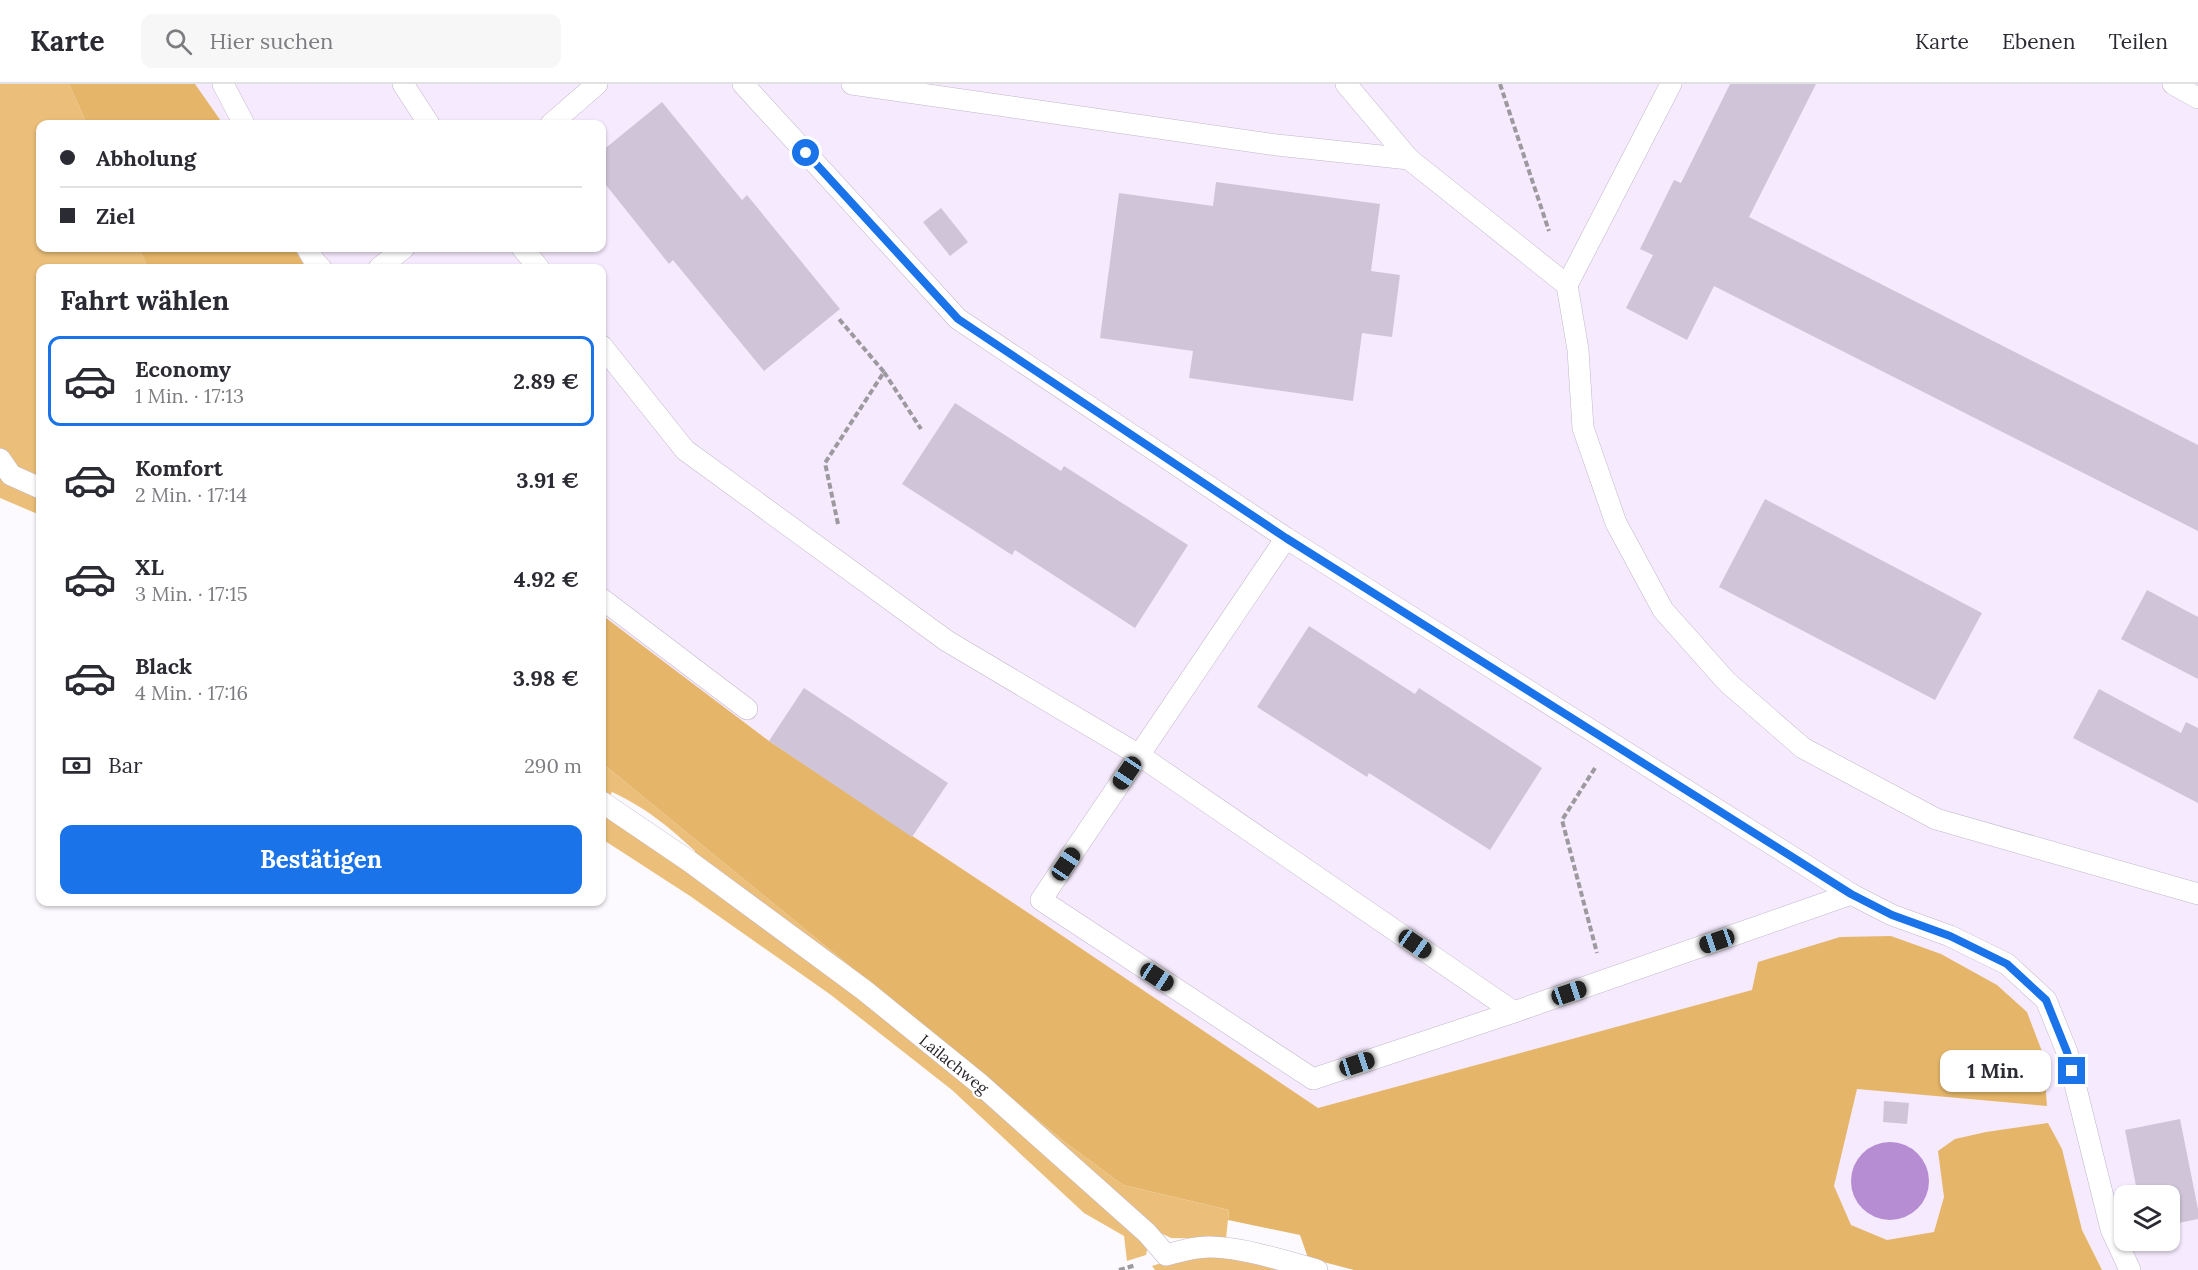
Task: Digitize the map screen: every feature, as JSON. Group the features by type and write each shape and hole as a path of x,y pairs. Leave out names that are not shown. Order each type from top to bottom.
{"lane":[{"path":"223,84 242,120"},
{"path":"403,84 426,120"},
{"path":"556,120 597,84"},
{"path":"852,84 1277,145 1409,159"},
{"path":"1346,84 1409,159 1567,285"},
{"path":"1671,84 1567,285 1578,350 1583,428 1616,523 1663,610 1727,682 1803,748 1936,819 2198,894"},
{"path":"2173,84 2198,98"},
{"path":"750,85 958,319 1286,538 1851,894 1892,915 1950,936 2007,964 2046,1000 2067,1052 2111,1228 2130,1270"},
{"path":"384,264 399,252"},
{"path":"525,252 536,264"},
{"path":"606,351 685,450 848,569 947,641 1139,755 1514,1012"},
{"path":"0,459 11,475 36,486"},
{"path":"1286,538 1041,900 1313,1079 1514,1012 1851,894"},
{"path":"606,602 747,709"},
{"name":"Lailachweg","path":"606,805 689,861 864,990 980,1084 1147,1233 1166,1255 1192,1248 1211,1247 1234,1250 1317,1270"}],"path":[{"path":"1500,84 1552,240"},
{"path":"839,319 884,372 921,429"},
{"path":"848,569 825,463 884,372"},
{"path":"1605,980 1584,909 1562,819 1611,742"}],"shaded area":[{"path":"0,84 69,84 85,120 36,120 36,252 141,252 146,264 36,264 36,479 0,463"},
{"path":"69,84 2198,84 2198,1270 1707,1270 1066,1143 606,766 606,264 146,264 141,252 606,252 606,120 85,120"},
{"path":"69,84 195,84 220,120 85,120"},
{"path":"141,252 296,252 304,264 146,264"},
{"path":"0,477 36,492 36,513 0,498"},
{"path":"606,618 769,741 1318,1108 1752,990 1758,962 1840,937 1891,936 1941,954 1997,985 2027,1012 2043,1054 2047,1106 1857,1089 1834,1186 1851,1225 1887,1240 1934,1232 1944,1197 1938,1151 1955,1139 2048,1123 2062,1149 2082,1230 2102,1270 1354,1270 1308,1258 1300,1235 1228,1220 1229,1210 1123,1185 1066,1143 606,766"},
{"path":"606,766 1066,1143 1123,1185 1229,1210 1226,1239 1171,1238 1148,1227 695,861 695,851 666,826 636,804 612,792 609,798 606,796"},
{"path":"606,811 687,867 977,1088 1148,1246 1146,1255 1127,1261 1124,1236 1084,1213 952,1090 831,995 690,896 606,842"},
{"path":"1890,1142 1905,1145 1918,1153 1926,1166 1929,1181 1926,1196 1918,1209 1905,1217 1890,1220 1875,1217 1862,1209 1854,1196 1851,1181 1854,1166 1862,1153 1875,1145"},
{"path":"1196,1252 1295,1270 1155,1270 1152,1266"}],"building":[{"path":"1730,84 1816,84 1749,217 2198,445 2198,531 1714,286 1687,340 1626,308 1653,255 1640,249 1674,180 1681,183"},
{"path":"662,102 742,200 747,195 840,309 764,371 673,260 669,264 606,185 606,148"},
{"path":"1216,182 1380,204 1371,271 1400,275 1392,337 1362,333 1353,401 1189,378 1193,351 1100,338 1119,193 1213,206"},
{"path":"941,208 968,242 950,256 923,222"},
{"path":"955,403 1061,471 1064,466 1188,545 1135,628 1015,550 1012,555 902,484"},
{"path":"1765,499 1982,613 1935,700 1719,587"},
{"path":"2147,590 2198,617 2198,679 2121,639"},
{"path":"1309,626 1415,694 1419,688 1542,768 1490,850 1369,773 1367,777 1257,707"},
{"path":"804,688 948,783 912,837 769,741"},
{"path":"2099,689 2181,733 2186,722 2198,728 2198,803 2073,738"},
{"path":"1884,1101 1909,1103 1907,1124 1883,1122"},
{"path":"2180,1119 2198,1219 2180,1223 2180,1185 2136,1185 2125,1130"}],"route":[{"path":"806,153 958,319 1286,538 1851,894 1892,915 1950,936 2007,964 2046,1000 2067,1052 2072,1071"}]}
